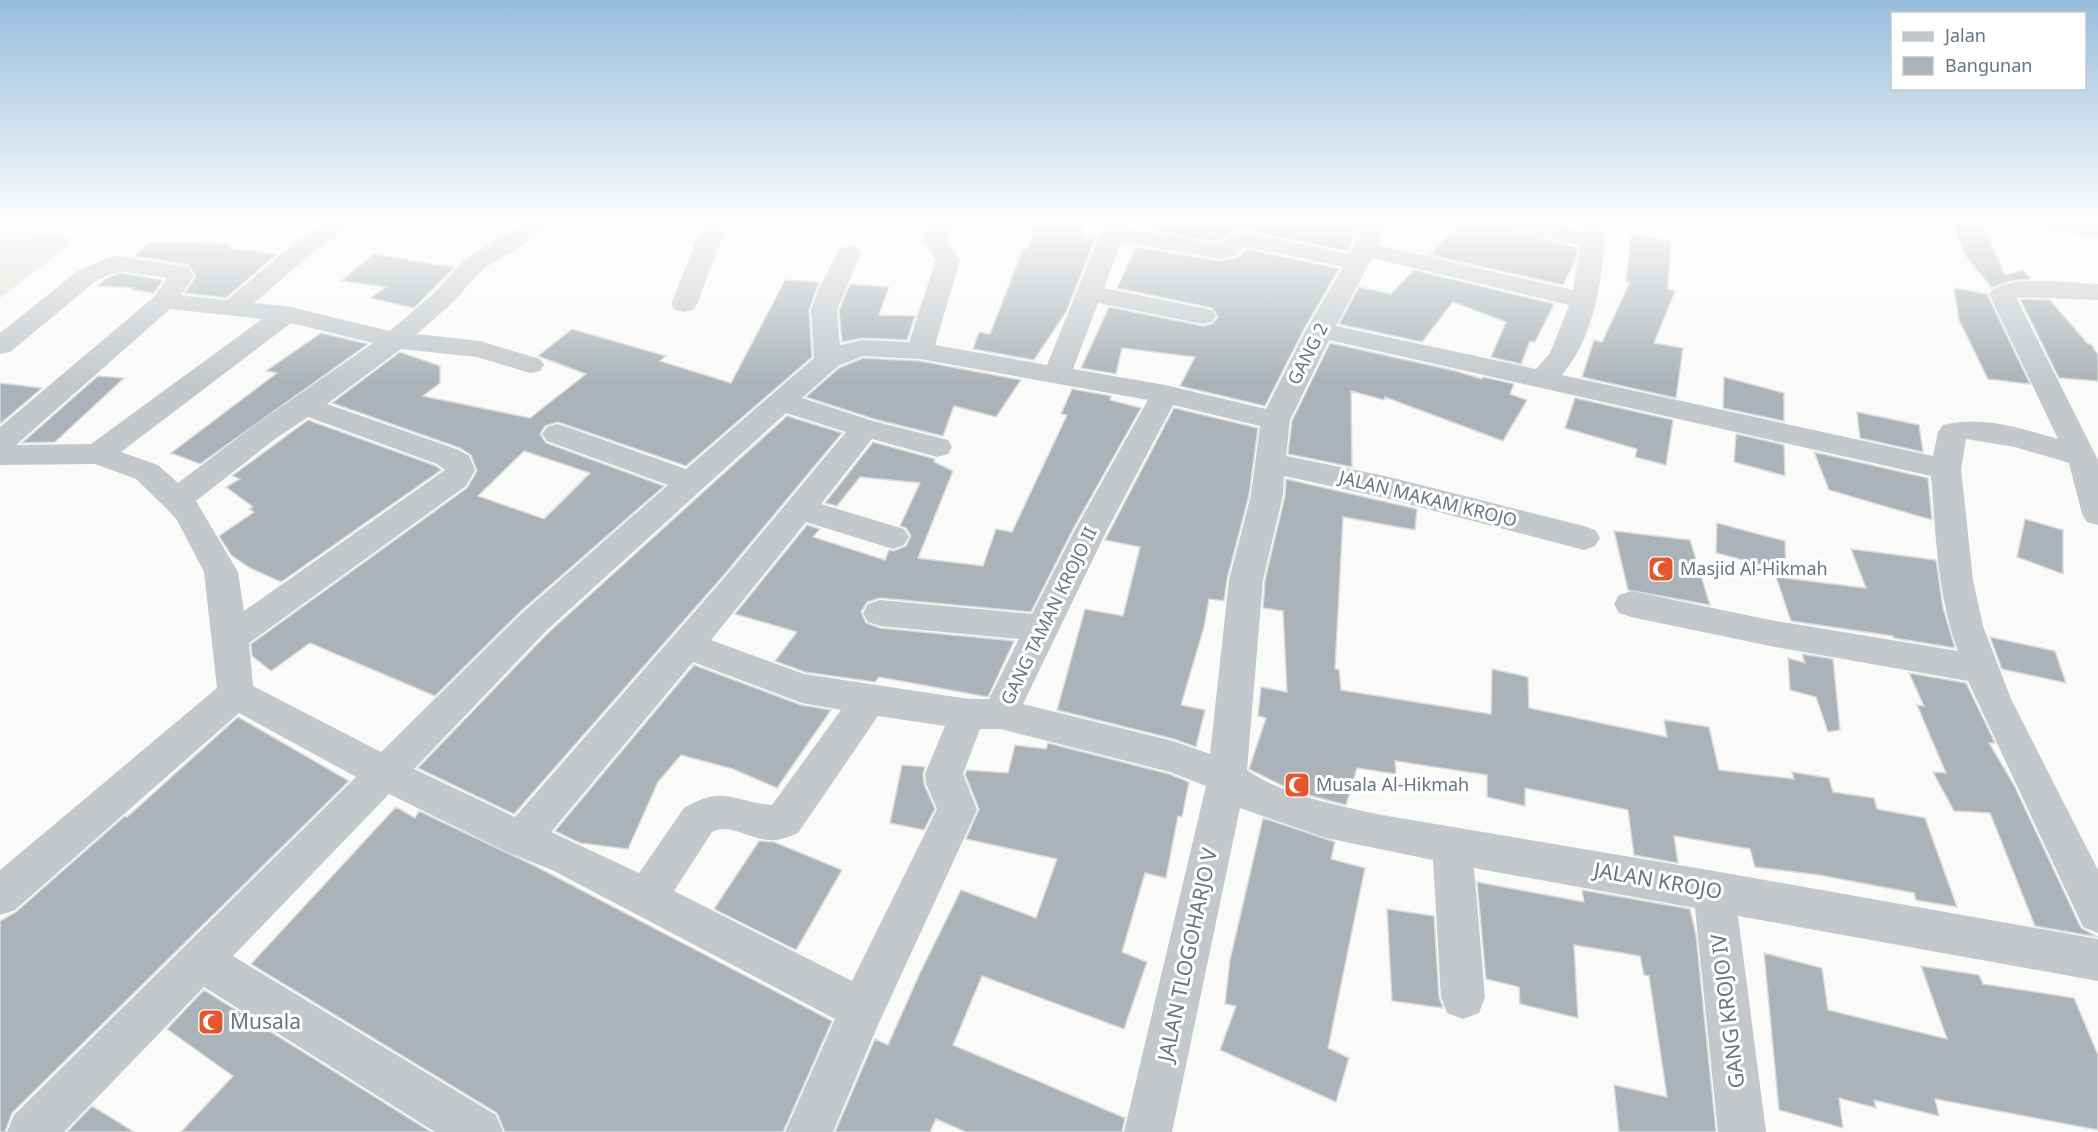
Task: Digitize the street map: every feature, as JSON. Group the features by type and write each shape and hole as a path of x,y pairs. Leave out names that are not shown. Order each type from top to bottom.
{"street":[{"path":"0,346 86,277"},
{"path":"0,442 164,301 179,277"},
{"path":"234,307 269,277"},
{"path":"177,500 265,432 305,406 395,340 442,299 462,277"},
{"path":"684,304 695,277"},
{"path":"828,360 824,310 838,277"},
{"path":"920,351 943,277"},
{"path":"1057,374 1095,277"},
{"name":"GANG 2","path":"1275,420 1348,277"},
{"path":"1491,277 1582,300"},
{"path":"1543,379 1564,353 1582,300 1586,277"},
{"path":"2098,292 2011,290 2002,294 2086,467 2098,514"},
{"path":"1089,293 1203,316"},
{"path":"164,301 286,314 395,340 480,349 530,365"},
{"path":"98,454 286,314"},
{"path":"1319,330 1946,470"},
{"path":"32,1132 534,622 828,360 863,348 920,351 1166,394 1275,420"},
{"name":"GANG TAMAN KROJO II","path":"809,1132 853,1004 957,810 958,803 945,784 944,771 985,714 1041,628 1166,394"},
{"path":"780,401 865,428 937,447"},
{"path":"231,638 455,479 460,470 458,464 448,457 305,406"},
{"name":"JALAN TLOGOHARJO V","path":"1148,1132 1227,777 1246,580 1267,495 1275,420"},
{"path":"2081,456 1965,427 1953,432 1946,470 1956,580 1966,626 1980,669 2098,914"},
{"path":"521,839 800,509 865,428"},
{"path":"557,434 690,482"},
{"path":"0,455 98,454 147,472 177,500 189,513 221,573 231,638 236,694"},
{"name":"JALAN MAKAM KROJO","path":"1272,463 1385,487 1584,538"},
{"path":"800,509 893,537"},
{"path":"1631,604 1770,633 1980,669"},
{"path":"880,613 1041,628"},
{"path":"685,645 802,688 869,700 985,714"},
{"path":"236,694 384,773 521,839 566,857 853,1004"},
{"path":"0,896 236,694"},
{"path":"646,898 698,820 706,813 716,810 730,812 764,824 784,821 869,700"},
{"name":"JALAN KROJO","path":"985,714 1173,757 1227,777 1252,795 1326,820 1452,846 1714,890 1946,935 2098,960"},
{"path":"1452,846 1463,997"},
{"name":"GANG KROJO IV","path":"1714,890 1742,1132"},
{"path":"201,962 479,1132"}],"shaded area":[{"path":"0,277 28,277 0,298"}],"building":[{"path":"144,277 163,280 154,293 132,290 134,288 98,286 107,278"},
{"path":"195,277 251,277 226,298 185,293"},
{"path":"346,277 445,277 414,308 370,298 386,287 341,281"},
{"path":"1012,277 1080,277 1066,312 1034,360 973,349 979,332 990,334"},
{"path":"1122,277 1334,277 1304,329 1265,406 1180,386 1195,357 1122,348 1116,374 1081,368 1109,307 1203,326 1212,324 1218,317 1212,308 1117,288"},
{"path":"1407,277 1442,277 1554,304 1535,342 1530,341 1521,364 1491,357 1506,322 1453,302 1422,342 1339,324 1359,287 1391,294"},
{"path":"1527,277 1567,277 1563,285"},
{"path":"1627,277 1669,277 1668,289 1675,291 1654,343 1683,348 1676,398 1582,377 1594,340 1602,342 1630,282 1626,282"},
{"path":"1983,277 2029,277 2031,279 2009,281 1992,288"},
{"path":"785,280 819,282 809,310 812,357 686,466 558,422 545,426 540,434 546,443 664,486 521,611 435,696 310,643 271,671 252,656 251,644 467,488 477,471 471,455 460,448 332,403 400,352 440,366 440,383 423,396 530,418 586,374 538,356 572,329 666,356 660,361 731,383","holes":["524,451 590,473 544,519 478,496"]},
{"path":"850,284 889,287 879,315 915,316 907,340 863,338 842,342 839,310"},
{"path":"1954,288 1987,294 2030,384 1988,379 1959,320"},
{"path":"2020,299 2050,300 2088,344 2091,344 2098,355 2098,381 2059,378"},
{"path":"321,333 368,344 200,464 171,453 277,373 266,371"},
{"path":"1330,343 1482,379 1483,377 1514,384 1510,394 1527,400 1503,441 1385,397 1384,400 1351,391 1352,467 1288,454 1292,421"},
{"path":"863,358 920,361 1021,380 996,417 954,406 943,436 874,419 806,397 839,368"},
{"path":"98,376 124,378 55,442 22,443"},
{"path":"1724,377 1784,393 1784,421 1723,408"},
{"path":"0,383 42,388 0,424"},
{"path":"1072,389 1111,396 1110,400 1141,408 1073,529 1031,612 880,598 867,602 861,612 866,623 880,628 1014,641 988,697 879,677 875,682 805,672 775,661 797,632 735,614 807,525 820,529 813,537 885,560 889,550 894,551 906,546 911,536 906,528 900,526 920,483 860,477 837,506 825,503 873,442 935,459 934,462 953,471 918,558 983,566 996,529 1012,532 1067,415 1061,414"},
{"path":"1575,398 1673,420 1666,465 1635,457 1637,449 1565,428"},
{"path":"1174,408 1258,428 1249,495 1227,579 1224,601 1209,599 1204,627 1181,705 1205,710 1196,747 1174,739 1057,710 1085,609 1123,616 1140,547 1105,540"},
{"path":"1857,412 1919,425 1923,452 1860,438"},
{"path":"787,416 842,433 723,576 514,814 418,768 548,633"},
{"path":"308,420 436,466 441,470 281,582 250,568 231,555 219,536 254,512 249,509 253,507 226,487 240,479 232,476"},
{"path":"1736,434 1784,445 1785,476 1734,462"},
{"path":"1814,452 1928,478 1932,520 1829,490"},
{"path":"1286,479 1417,509 1415,530 1343,517 1335,669 1339,669 1341,690 1491,714 1492,669 1528,677 1529,708 1667,737 1664,720 1709,727 1719,770 1794,779 1792,772 1829,778 1833,792 1874,798 1877,809 1925,818 1957,907 1916,900 1914,893 1819,875 1755,867 1750,849 1674,836 1678,863 1634,855 1628,810 1525,788 1525,806 1487,797 1487,775 1395,761 1396,774 1357,768 1346,805 1293,791 1249,769 1266,718 1258,716 1261,687 1287,692 1283,611 1263,608 1265,580 1285,496"},
{"path":"2025,519 2063,530 2063,574 2017,557"},
{"path":"1717,523 1785,541 1786,571 1716,553"},
{"name":"Masjid Al-Hikmah","path":"1614,531 1690,540 1710,605 1628,590"},
{"path":"1851,549 1936,560 1943,608 1955,648 1791,621 1776,577 1866,588"},
{"path":"1990,637 2055,651 2066,683 2002,669"},
{"path":"1802,654 1833,659 1840,730 1828,732 1816,697 1790,690 1788,658 1805,663"},
{"path":"694,665 801,705 831,710 777,788 733,769 681,755 658,782 628,849 580,843 555,831"},
{"path":"1909,673 1966,683 1995,743 1989,743 2014,785 2081,928 2098,937 2035,926 1990,813 1954,811 1933,772 1946,773 1917,705 1924,706"},
{"path":"238,717 349,781 12,1113 5,1132 0,1132 0,921 16,912 125,816 127,817"},
{"path":"1048,743 1169,774 1189,782 1182,817 1178,816 1166,878 1145,873 1122,952 1147,962 1124,1029 982,976 953,1045 1125,1118 1122,1132 966,1132 936,1119 930,1132 835,1132 875,1039 888,1045 961,890 1036,918 1057,859 966,839 979,809 965,774 967,770 1008,773 1015,745 1046,749"},
{"path":"902,765 925,767 924,784 935,809 924,830 890,823"},
{"path":"396,807 415,818 419,811 535,866 832,1021 783,1132 505,1132 497,1113 251,964"},
{"path":"1263,818 1335,842 1331,859 1365,868 1328,1048 1349,1058 1336,1102 1220,1050 1236,1006 1225,1004 1230,960"},
{"path":"759,841 774,842 842,870 796,950 714,909"},
{"path":"1477,882 1584,902 1582,890 1690,909 1696,935 1716,1132 1619,1132 1614,1085 1667,1097 1649,976 1644,975 1640,956 1574,945 1578,1018 1520,1004 1519,987 1486,979"},
{"path":"1387,909 1434,916 1439,997 1443,1008 1392,1001"},
{"path":"1764,953 1822,968 1828,1010 1947,1039 1921,966 1979,975 1983,984 2074,998 2098,1055 2098,1130 1935,1099 1939,1116 1874,1100 1876,1108 1839,1098 1843,1128 1779,1110"},
{"path":"204,990 431,1132 181,1132 233,1076 167,1029"},
{"path":"92,1106 134,1132 67,1132"}],"place":[{"name":"Masjid Al-Hikmah","path":"1661,569"},
{"name":"Musala Al-Hikmah","path":"1297,785"},
{"name":"Musala","path":"211,1022"}]}
